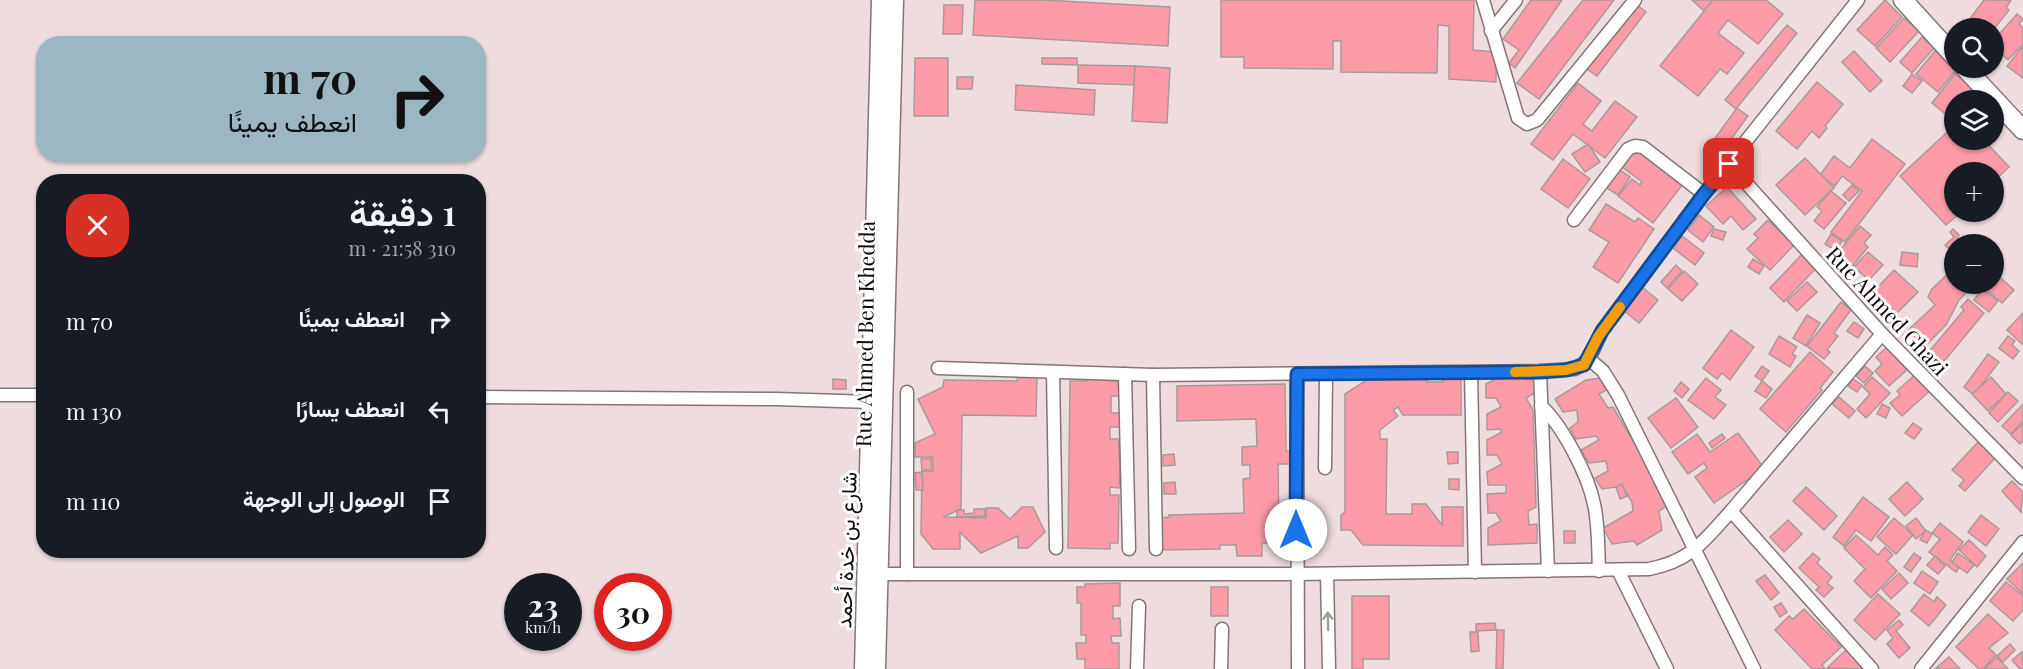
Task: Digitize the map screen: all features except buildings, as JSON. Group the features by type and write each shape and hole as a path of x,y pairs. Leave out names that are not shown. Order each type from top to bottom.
{"main road":[{"name":"شارع بن خدة أحمد","path":"864,669 881,0"},
{"name":"Rue Ahmed Ben Khedda","path":"876,669 894,0"},
{"path":"1903,0 1944,45"},
{"path":"1974,78 2023,130"}],"street":[{"path":"1483,0 1518,118 1522,122 1533,123 1635,0"},
{"path":"1491,31 1516,0"},
{"path":"938,368 1153,375 1540,372 1575,369 1589,358 1602,331 1704,194 1858,0"},
{"path":"1574,220 1628,149 1635,146 1643,147 1704,194"},
{"name":"Rue Ahmed Ghazi","path":"1729,164 1882,334 2023,478"},
{"path":"879,574 1327,574 1599,571 1661,567 1695,552 1882,334"},
{"path":"1589,358 1603,371 1618,395 1754,669"},
{"path":"1053,372 1056,548"},
{"path":"1471,372 1475,572"},
{"path":"1540,372 1548,571"},
{"path":"1125,374 1128,549"},
{"path":"1297,374 1298,669"},
{"path":"1325,468 1326,374"},
{"path":"1153,375 1156,549"},
{"path":"907,392 907,574"},
{"path":"0,395 36,395"},
{"path":"486,397 872,402"},
{"path":"1541,406 1558,424 1591,494 1596,512 1599,571"},
{"path":"1731,511 1872,669"},
{"path":"1921,669 2023,542"},
{"path":"1618,570 1667,669"},
{"path":"1327,574 1329,669"},
{"path":"1137,669 1139,606"},
{"path":"1221,669 1222,629"}],"slow traffic":[{"path":"1515,372 1566,370 1584,365 1598,337 1620,307"}],"route":[{"path":"1296,530 1297,374 1540,372 1575,369 1584,365 1602,331 1729,164"}]}
